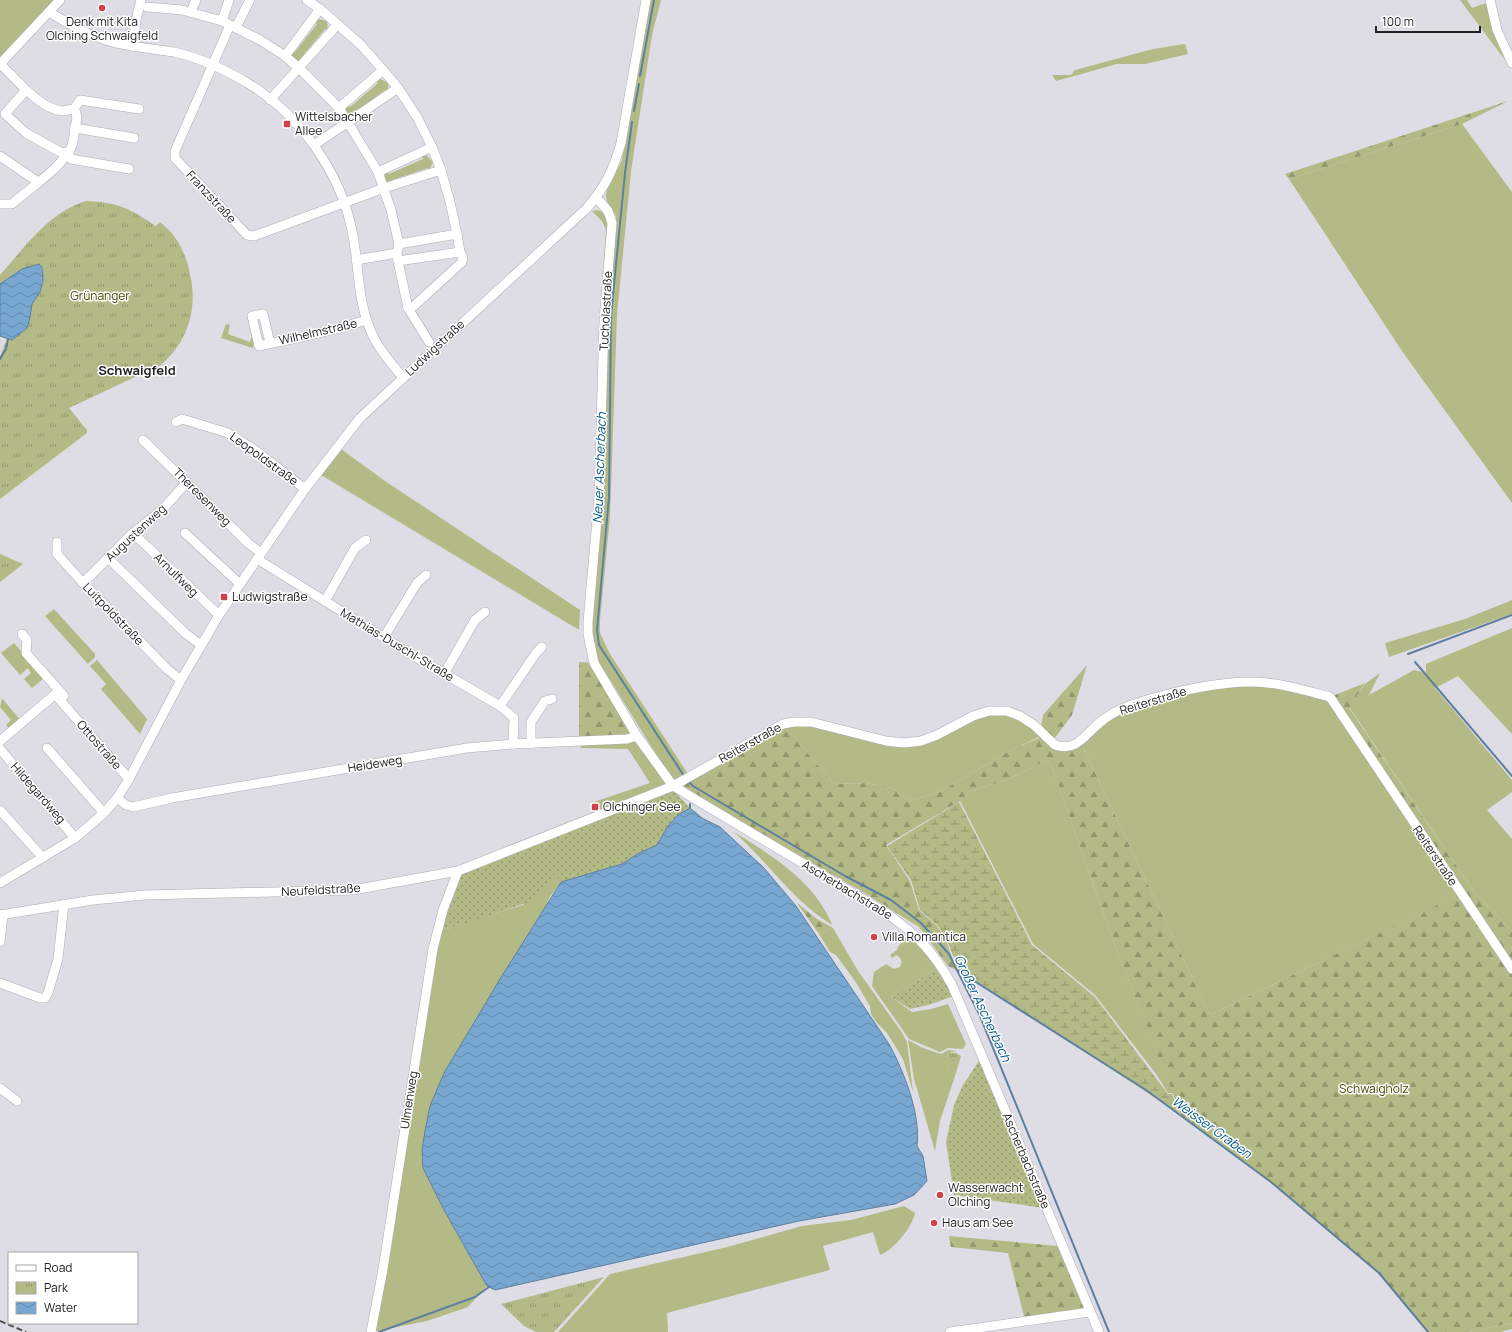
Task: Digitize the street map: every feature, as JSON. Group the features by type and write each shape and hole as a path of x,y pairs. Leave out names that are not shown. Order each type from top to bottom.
{"street":[{"path":"60,0 0,64 26,90 45,104 62,111 74,109 80,100 139,109"},
{"path":"134,46 136,20 144,4 154,0"},
{"path":"191,12 196,0"},
{"path":"229,0 230,24"},
{"path":"213,65 230,24 250,0"},
{"path":"307,0 320,9 361,45 398,88 417,117 432,147 441,170 447,189 460,252 463,258 462,262 414,306 408,308"},
{"path":"596,197 607,183 615,165 621,143 646,0"},
{"path":"1490,0 1497,30 1512,63"},
{"path":"144,4 191,12 230,24 285,56 339,108 350,123 378,172 384,188 399,244 398,257 408,308 429,342"},
{"path":"285,56 320,9"},
{"path":"49,12 91,35 114,42 188,56 213,65 249,84 270,100 296,124 314,145 327,166 344,204 353,231 358,288 366,320 380,349 403,378"},
{"path":"270,100 338,24"},
{"name":"Franzstraße","path":"213,65 175,151 174,158 246,235 254,236 344,204"},
{"path":"339,108 383,70"},
{"path":"314,145 350,123 398,88"},
{"path":"26,90 3,117 26,133 62,153 68,152"},
{"path":"0,204 12,204 54,169 68,152 72,146 77,114 74,109"},
{"path":"75,128 134,138"},
{"path":"378,172 432,147"},
{"path":"68,152 71,159 129,169"},
{"path":"0,156 38,182"},
{"path":"344,204 384,188 441,170"},
{"name":"Ludwigstraße","path":"0,883 75,838 104,813 117,798 130,779 181,680 219,615 305,489 360,418 596,197"},
{"name":"Tucholastraße","path":"588,634 588,613 599,505 604,321 612,229 611,217 608,211 596,197"},
{"path":"399,244 457,234"},
{"path":"356,260 460,252"},
{"name":"Wilhelmstraße","path":"270,343 340,328 366,320"},
{"name":"Leopoldstraße","path":"176,422 182,419 228,433 255,450 305,489"},
{"name":"Theresenweg","path":"143,440 188,482 259,556"},
{"name":"Augustenweg","path":"83,583 133,533 163,509 188,482"},
{"name":"Arnulfweg","path":"133,533 219,615"},
{"path":"186,533 240,584"},
{"path":"325,601 355,548 366,540"},
{"name":"Luitpoldstraße","path":"57,542 57,554 83,583 167,669 181,680"},
{"name":"Mathias-Duschl-Straße","path":"259,556 325,601 444,674 500,706 514,718 513,744"},
{"path":"108,558 185,633 201,645"},
{"path":"384,637 417,583 426,575"},
{"path":"444,674 475,620 485,612"},
{"name":"Ottostraße","path":"22,634 27,640 26,653 60,692 59,700 130,779"},
{"name":"Ascherbachstraße","path":"588,634 594,663 636,736 673,786 888,914 914,933 938,959 952,985 1099,1332"},
{"path":"500,706 536,653 542,647"},
{"name":"Reiterstraße","path":"673,786 783,724 794,722 811,722 886,741 904,743 921,741 937,735 973,716 989,711 1007,712 1020,716 1034,725 1055,746 1071,747 1080,741 1110,714 1129,706 1180,691 1242,682 1275,684 1330,697 1460,894 1512,969"},
{"path":"0,741 60,692"},
{"path":"531,744 531,722 545,701 552,699"},
{"name":"Heideweg","path":"117,798 126,805 133,807 172,798 460,750 513,744 627,740 636,736"},
{"path":"47,748 104,813"},
{"name":"Hildegardweg","path":"0,749 75,838"},
{"name":"Neufeldstraße","path":"1,914 64,904 145,895 353,890 458,871 673,786"},
{"path":"0,810 43,858"},
{"name":"Ulmenweg","path":"371,1332 383,1269 433,950 442,910 458,871"},
{"path":"0,983 40,998 45,998 48,993 58,959 64,904"},
{"path":"0,942 1,914"},
{"path":"0,1088 17,1101"},
{"path":"950,1332 1090,1312"}],"green space":[{"path":"0,0 54,0 0,59"},
{"path":"649,0 661,0 652,35 631,171 617,315 610,517 600,633 610,654 688,774 677,780 672,780 599,662 590,631 598,555 608,296 616,216 607,201 606,196 607,190 622,160"},
{"path":"1460,0 1467,0 1472,8 1486,3 1492,29 1505,60"},
{"path":"318,19 327,21 328,31 325,29 301,58 302,60 296,62 291,55 291,51 294,53 317,24 314,21"},
{"path":"1185,44 1188,54 1145,64 1117,64 1056,81 1052,75 1071,75 1075,70 1153,49"},
{"path":"380,79 389,83 387,92 385,90 355,112 353,116 347,113 347,104 350,107 378,83 376,80"},
{"path":"1508,101 1462,124 1289,179 1285,174"},
{"path":"1462,124 1512,192 1512,503 1404,354 1289,179"},
{"path":"422,155 426,155 433,162 429,170 428,168 392,180 393,183 386,181 384,176 387,170 389,174 423,159"},
{"name":"Grünanger","path":"86,201 115,205 139,215 156,226 160,222 172,234 181,248 187,262 191,279 193,303 188,325 178,346 162,364 69,408 87,430 87,433 0,499 0,356 7,339 0,336 0,275 28,242 49,222 60,213"},
{"path":"598,210 603,213 608,223 600,317 606,230 602,221 592,211"},
{"path":"226,324 230,325 228,334 250,342 252,336 255,337 253,348 221,338"},
{"path":"341,449 385,481 580,610 579,630 321,475"},
{"path":"0,554 23,564 0,582"},
{"path":"1512,600 1512,614 1389,657 1385,643 1465,619"},
{"path":"54,609 95,654 95,657 88,664 45,616"},
{"path":"1512,628 1512,734 1458,676 1435,688 1512,780 1512,792 1487,810 1512,839 1512,931 1475,893 1349,707 1365,684 1380,673 1369,695 1414,670 1426,673 1426,664"},
{"path":"14,643 44,678 32,688 24,679 31,673 28,668 20,675 1,653"},
{"path":"97,660 147,719 140,734 101,689 106,684 90,666"},
{"path":"579,662 594,663 635,733 626,736 579,737"},
{"name":"Schwaigholz","path":"1087,665 1072,715 1051,743 1055,745 1080,741 1210,1015 1460,894 1330,697 1365,683 1349,708 1475,893 1512,931 1512,1323 1468,1332 1428,1332 1379,1273 1271,1182 1182,1117 1114,943 1050,762 1045,761 1007,780 970,791 960,801 886,845 910,881 919,910 937,926 946,940 956,970 948,966 919,927 861,891 765,836 685,787 684,784 783,724 834,784 866,783 892,788 910,801 939,792 1011,750 1039,738 1043,715"},
{"path":"1242,682 1330,697 1461,894 1210,1015 1080,741 1129,706"},
{"path":"2,698 21,721 10,730 6,725 11,720 0,707"},
{"path":"1005,712 1040,731 1039,737 1011,750 939,792 910,801 892,788 866,783 834,784 783,724 794,722 904,743 972,717"},
{"path":"635,733 673,786 592,817 591,803 650,783 628,749 581,748 579,741"},
{"path":"1045,761 1050,762 1114,943 1173,1093 1168,1093 1156,1074 1095,995 1033,944 960,801 970,791 1007,780"},
{"path":"673,786 678,795 690,808 678,815 668,826 657,845 639,853 622,864 561,882 555,873 535,900 448,929 438,928 458,871"},
{"path":"959,802 1032,945 1095,997 1168,1094 1172,1094 1180,1114 958,969 947,940 938,926 920,910 911,880 887,846"},
{"path":"734,832 773,857 797,876 818,899 832,925 805,905"},
{"path":"556,872 561,882 550,897 423,1168 444,1210 487,1286 468,1307 427,1321 371,1332 438,928 448,929 523,905"},
{"path":"797,903 817,919 833,928 819,934"},
{"path":"833,928 858,971 901,1031 907,1042 913,1092 903,1059 887,1033 877,1023 871,1014 870,1006 855,981 836,955 830,952 819,934"},
{"path":"908,935 941,965 891,997 912,1012 948,1004 966,1044 963,1049 948,1048 940,1052 909,1039 872,986 874,972 886,964 894,969 900,967 901,960 899,957 896,955 892,958 890,955 898,949 897,948"},
{"path":"941,965 957,995 928,1005 910,1009 891,997"},
{"path":"908,1040 923,1048 941,1054 948,1050 957,1051 949,1053 947,1056 947,1067 956,1073 940,1121 935,1151 914,1079"},
{"path":"949,1053 956,1053 961,1056 956,1073 950,1070 947,1066 946,1060"},
{"path":"981,1058 1043,1208 954,1195 946,1142 954,1105 963,1085"},
{"path":"904,1206 915,1213 911,1224 891,1249 880,1255 873,1232 823,1246 830,1270 667,1313 668,1332 558,1332 610,1274 727,1247 802,1226 851,1220"},
{"path":"949,1236 1058,1246 1086,1312 1025,1320 1008,1253 951,1247"},
{"path":"604,1277 554,1332 536,1332 524,1326 501,1304"},
{"path":"1512,1323 1512,1329 1501,1332 1468,1332"}],"water":[{"path":"39,264 42,267 43,281 40,292 32,304 27,328 12,340 0,336 0,284 22,269"},
{"name":"Olchinger See","path":"690,808 702,818 720,827 764,868 796,906 889,1044 906,1080 914,1107 918,1134 917,1146 923,1156 927,1181 914,1195 895,1204 799,1221 495,1290 487,1286 444,1210 423,1168 422,1150 430,1106 444,1073 500,979 561,882 622,864 639,853 657,845 668,826 678,815"}],"waterway":[{"name":"Neuer Ascherbach","path":"640,76 654,0"},
{"name":"Neuer Ascherbach","path":"634,111 639,84"},
{"name":"Neuer Ascherbach","path":"632,122 625,173 611,315 609,497 597,630 599,645 684,776"},
{"path":"0,359 6,349 8,339"},
{"path":"1408,654 1512,615"},
{"path":"1415,662 1512,776"},
{"name":"Großer Ascherbach","path":"688,781 693,786 845,876 891,900 921,923 949,954 980,1016 1109,1332"},
{"name":"Weisser Graben","path":"957,970 1146,1090 1271,1182 1379,1273 1428,1332"},
{"path":"379,1332 475,1297 489,1287"}],"railway":[{"path":"0,1321 26,1332"}],"place":[{"name":"Denk mit Kita Olching Schwaigfeld","path":"102,8"},
{"name":"Wittelsbacher Allee","path":"287,124"},
{"name":"Ludwigstraße","path":"224,597"},
{"name":"Olchinger See","path":"595,807"},
{"name":"Villa Romantica","path":"874,937"},
{"name":"Wasserwacht Olching","path":"940,1195"},
{"name":"Haus am See","path":"934,1223"}],"district":[{"name":"Schwaigfeld","path":"137,370"}]}
